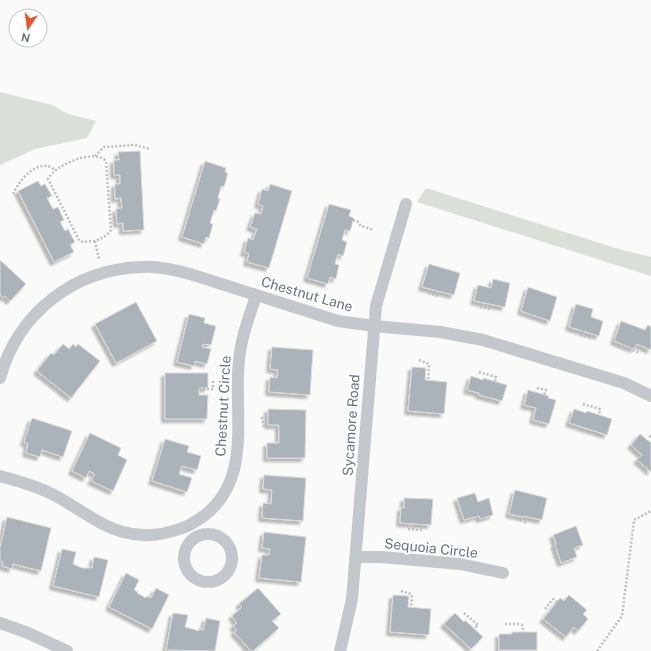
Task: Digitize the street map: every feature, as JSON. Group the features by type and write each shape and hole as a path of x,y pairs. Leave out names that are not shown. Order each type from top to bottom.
{"street":[{"name":"Sycamore Road","path":"340,651 352,599 376,306 406,204"},
{"name":"Chestnut Lane","path":"0,378 4,363 13,343 27,323 40,309 60,293 76,283 99,274 142,266 169,268 338,321 440,332 483,340 624,383 651,396"},
{"name":"Chestnut Circle","path":"0,476 36,487 102,524 121,532 131,534 154,536 172,532 189,525 206,514 215,506 228,486 235,467 238,443 239,360 244,334 256,296"},
{"path":"189,525 196,537"},
{"path":"208,533 217,535 227,542 233,558 232,565 222,578 206,582 194,577 188,571 184,558 185,550 189,542 196,537 208,533"},
{"name":"Sequoia Circle","path":"356,557 381,557 460,564 503,572"},
{"path":"0,623 28,633 68,651"}],"path":[{"path":"95,156 104,147 135,144 150,149"},
{"path":"95,156 103,158 106,161 111,230 108,234 95,241 83,242 79,240 48,179 56,170 67,164 85,157 95,156"},
{"path":"13,194 19,183 27,174 38,168 46,166 56,170"},
{"path":"354,220 362,226 374,230"},
{"path":"95,241 99,260"},
{"path":"428,293 438,296 439,290"},
{"path":"480,307 489,309 490,304"},
{"path":"531,314 530,316 543,320"},
{"path":"583,331 581,336 590,338"},
{"path":"624,345 640,353"},
{"path":"419,360 429,364 428,380"},
{"path":"478,372 496,377 495,381"},
{"path":"200,389 213,389 213,381"},
{"path":"537,388 546,390 544,395"},
{"path":"583,404 600,409 599,415"},
{"path":"262,417 264,426 279,428"},
{"path":"597,651 622,616 634,520 651,511"},
{"path":"516,519 525,522 526,516"},
{"path":"476,517 478,520 486,519"},
{"path":"408,529 422,530 423,524"},
{"path":"555,558 552,549 556,547"},
{"path":"401,591 411,594 411,608"},
{"path":"545,609 552,599 557,602"},
{"path":"464,613 478,625 474,629"},
{"path":"505,624 522,625 524,632"}],"shaded area":[{"path":"0,92 52,105 68,114 96,121 87,138 35,149 0,165"},
{"path":"426,188 622,250 651,257 651,276 417,202"}],"building":[{"path":"140,151 144,230 123,231 123,223 117,224 116,209 122,208 121,198 115,199 115,184 120,184 120,175 114,175 114,160 119,160 118,152"},
{"path":"205,161 226,168 225,172 228,173 224,187 221,186 218,198 220,199 216,211 214,210 210,223 213,224 209,238 206,237 204,244 182,237"},
{"path":"38,181 41,186 45,184 52,196 47,198 53,209 58,207 64,220 60,222 65,231 68,229 75,242 70,245 74,252 54,262 18,191"},
{"path":"270,184 292,191 269,268 247,262 249,254 244,252 248,238 253,240 257,229 250,227 255,213 261,214 263,206 258,204 262,189 268,191"},
{"path":"329,204 351,210 349,216 354,218 350,231 345,230 342,240 347,242 343,256 338,254 335,264 339,265 336,279 330,277 328,284 307,278"},
{"path":"0,260 26,284 10,301 5,296 3,298 0,295"},
{"path":"429,264 460,273 454,295 422,287"},
{"path":"493,279 510,283 505,307 474,301 478,285 491,288"},
{"path":"528,287 557,297 550,321 521,311"},
{"path":"136,302 157,341 116,363 95,324"},
{"path":"576,304 593,309 591,317 603,321 599,336 569,327"},
{"path":"189,314 205,318 204,323 216,326 211,345 203,344 202,347 211,349 207,364 195,361 194,366 177,362"},
{"path":"621,321 645,330 648,325 651,327 651,350 637,344 634,349 614,341"},
{"path":"63,344 69,349 73,344 76,347 78,344 100,361 71,398 37,371 51,353 54,355"},
{"path":"272,347 313,350 310,395 269,392 270,377 277,378 278,370 270,369"},
{"path":"412,367 426,368 425,380 447,382 444,414 408,411"},
{"path":"165,373 208,373 208,388 199,388 199,395 208,395 207,419 165,419"},
{"path":"471,376 507,385 502,401 467,390"},
{"path":"528,390 549,396 548,398 556,400 549,424 533,420 536,408 524,405"},
{"path":"268,409 306,410 305,458 267,458 267,443 279,443 279,425 268,425"},
{"path":"574,409 586,413 587,411 612,419 607,435 569,423"},
{"path":"32,418 72,431 63,457 42,450 40,457 26,453 28,444 24,442"},
{"path":"90,433 121,448 118,455 127,460 113,491 91,481 95,474 89,471 86,478 72,471"},
{"path":"640,434 651,443 651,472 637,460 642,455 631,445"},
{"path":"165,439 189,446 187,452 201,456 197,470 182,466 179,474 192,478 187,492 152,481"},
{"path":"264,475 306,478 303,521 262,518 263,503 271,504 272,490 263,489"},
{"path":"515,490 547,498 542,520 509,514"},
{"path":"475,493 478,502 489,498 493,515 480,519 479,516 464,520 457,498"},
{"path":"404,498 433,499 431,525 400,523 401,508 404,508"},
{"path":"7,517 51,528 41,571 13,564 12,569 2,566 3,562 0,561 0,548"},
{"path":"576,526 583,545 574,548 577,557 561,563 553,535"},
{"path":"264,532 306,537 301,582 259,578 262,555 269,555 270,549 262,548"},
{"path":"62,549 76,552 73,564 82,568 92,568 94,557 108,560 99,597 53,586"},
{"path":"126,573 139,580 134,590 146,598 147,596 151,598 156,588 169,595 152,629 109,607"},
{"path":"258,588 281,614 272,621 279,628 253,651 251,651 234,632 237,630 233,626 237,623 232,616 242,607 239,604"},
{"path":"393,595 409,596 408,607 431,609 429,635 390,632"},
{"path":"569,595 587,610 583,614 588,619 578,631 574,627 566,637 543,619 560,598 564,601"},
{"path":"173,613 188,615 185,627 199,631 199,629 203,630 206,618 220,621 215,651 166,650"},
{"path":"455,613 483,637 471,649 444,624"},
{"path":"512,632 537,632 537,650 499,650 499,634 512,634"}]}
